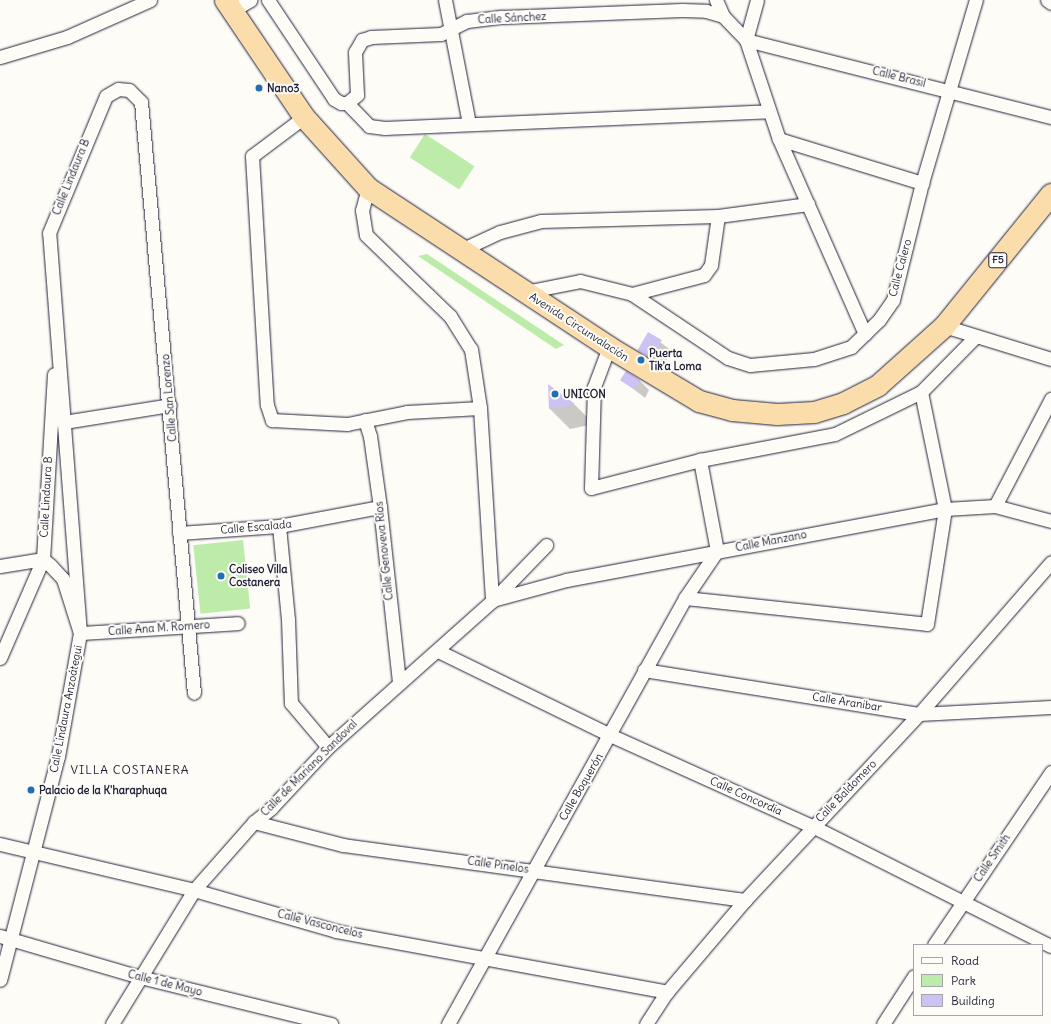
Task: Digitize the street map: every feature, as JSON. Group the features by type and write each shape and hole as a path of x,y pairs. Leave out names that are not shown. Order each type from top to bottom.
{"highway":[{"name":"Avenida Circunvalación","path":"236,3 304,117 368,188 609,347 699,401 732,410 777,414 814,412 843,403 878,385 944,326 1051,194"}],"street":[{"path":"0,56 67,38 150,0"},
{"path":"268,0 334,99 341,103 347,103 370,126 385,128 769,111"},
{"path":"445,0 469,124"},
{"path":"716,0 723,16 746,40 779,139 865,334"},
{"path":"746,40 756,0"},
{"name":"Calle Calero","path":"525,292 580,281 632,294 728,358 750,365 814,359 851,347 879,320 893,300 922,183 948,90 976,0"},
{"path":"1047,0 1051,3"},
{"name":"Calle Sánchez","path":"347,103 358,95 355,52 362,40 371,37 441,34 450,28 467,21 502,17 682,10 706,11 723,16"},
{"name":"Calle Brasil","path":"746,40 1051,117"},
{"name":"Calle Lindaura B","path":"80,633 58,326 49,233 61,199 106,96 118,89 129,90 141,102"},
{"name":"Calle San Lorenzo","path":"141,102 170,405 178,533 189,627 194,693"},
{"path":"304,117 252,156 268,405 272,420 347,424 407,412 480,408"},
{"path":"779,139 922,183"},
{"path":"368,188 362,210 366,235 450,316 471,349 480,408 492,601"},
{"path":"461,250 500,232 541,221 718,216 808,204"},
{"path":"632,294 704,276 711,265 718,216"},
{"name":"Calle Lindaura B","path":"0,658 43,559 58,326"},
{"path":"944,326 974,337 1051,360"},
{"path":"609,347 594,387 591,488 700,460 835,434 921,392 974,337"},
{"path":"685,598 927,624 945,509 921,392"},
{"path":"995,506 1051,399"},
{"path":"64,422 170,405"},
{"name":"Calle Genoveva Ríos","path":"365,420 370,436 380,507 399,682"},
{"path":"700,460 717,552"},
{"name":"Calle Manzano","path":"492,601 566,580 945,509 995,506 1051,521"},
{"name":"Calle Escalada","path":"178,533 280,526 380,507"},
{"path":"280,526 288,619 291,703 328,747"},
{"name":"Calle de Mariano Sandoval","path":"112,1024 194,890 254,822 271,808 328,747 399,682 438,651 492,601 546,545"},
{"name":"Calle Boquerón","path":"448,1024 685,598 717,552"},
{"path":"0,566 43,559"},
{"name":"Calle Lindaura Anzoátegui","path":"0,980 5,938 58,756 80,633 63,579 43,559"},
{"name":"Calle Baldomero","path":"646,1024 667,992 745,900 812,826 919,714 1051,562"},
{"name":"Calle Ana M. Romero","path":"80,633 238,623"},
{"name":"Calle Concordia","path":"438,651 610,735 812,826 962,903 1051,946"},
{"name":"Calle Aranibar","path":"644,670 919,714 1051,707"},
{"name":"Calle Smith","path":"935,944 1051,772"},
{"name":"Calle Pinelos","path":"254,822 343,845 745,900"},
{"name":"Calle Vasconcelos","path":"0,844 194,890 336,931 667,992"},
{"name":"Calle 1 de Mayo","path":"5,938 140,978 331,1024"},
{"path":"883,1024 913,978"}],"green space":[{"path":"425,134 474,166 459,190 410,157"},
{"path":"427,254 564,345 556,349 418,256"},
{"name":"Coliseo Villa Costanera","path":"243,540 250,609 200,614 193,545"}],"building":[{"path":"648,332 662,340 651,358 638,350"},
{"path":"626,371 640,380 634,389 620,380"},
{"name":"UNICON","path":"548,384 575,404 549,409"}],"place":[{"name":"Nano3","path":"259,88"},
{"name":"Puerta Tik'a Loma","path":"641,360"},
{"name":"UNICON","path":"555,394"},
{"name":"Coliseo Villa Costanera","path":"221,576"},
{"name":"Palacio de la K'haraphuqa","path":"31,790"}],"district":[{"name":"VILLA COSTANERA","path":"130,770"}]}
